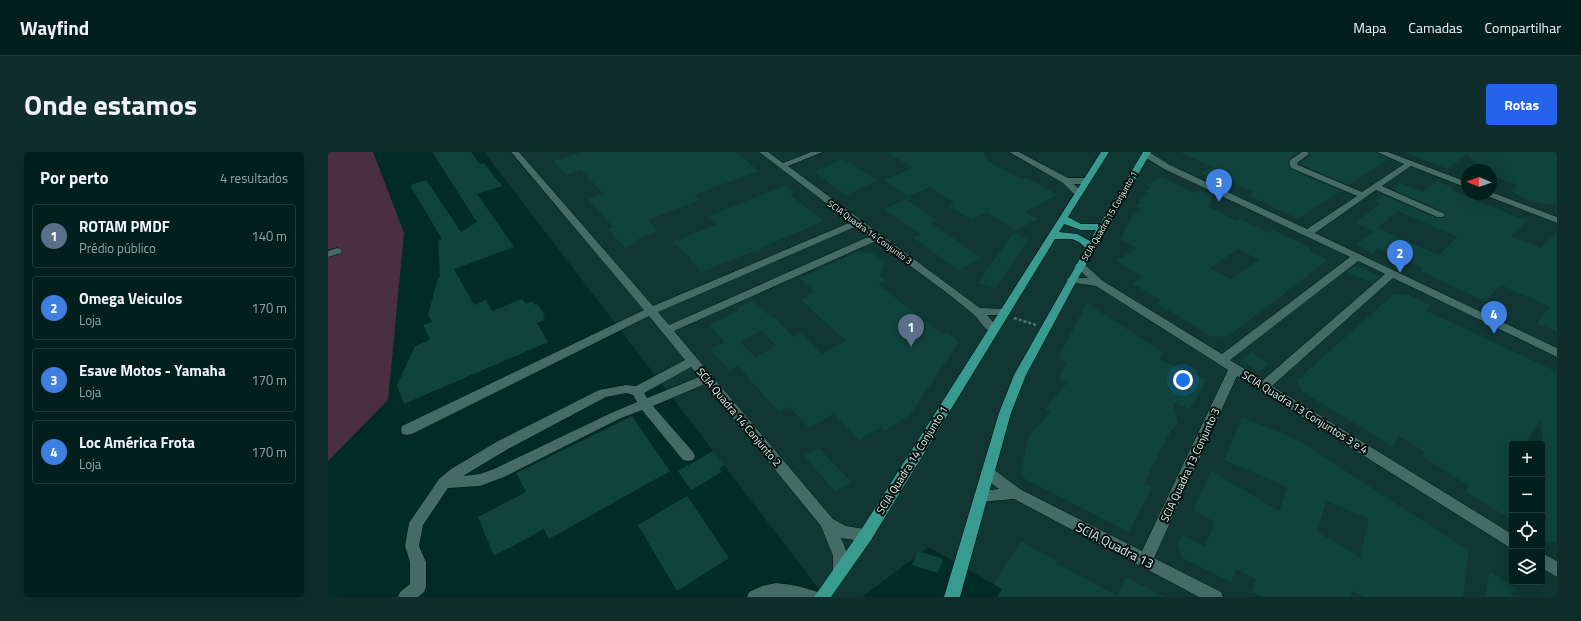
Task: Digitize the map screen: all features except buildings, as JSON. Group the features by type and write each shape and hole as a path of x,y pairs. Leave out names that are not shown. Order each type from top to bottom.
{"main road":[{"path":"999,319 1105,152"},
{"name":"SCIA Quadra 15 Conjunto 1","path":"952,597 1005,413 1020,375 1075,273 1144,157"},
{"path":"1063,218 1073,225 1083,228 1102,227"},
{"path":"1052,236 1071,234 1080,237 1091,247"},
{"name":"SCIA Quadra 14 Conjunto 1","path":"822,597 866,535 999,319"}],"street":[{"name":"SCIA Quadra 14 Conjunto 2","path":"515,152 651,311 828,523"},
{"name":"SCIA Quadra 14 Conjunto 3","path":"763,152 977,311 999,319"},
{"path":"781,166 819,152"},
{"path":"1013,152 1066,181 1083,188"},
{"path":"1381,152 1461,183"},
{"path":"1305,154 1293,162 1294,166 1363,195"},
{"path":"1144,157 1358,256 1392,274 1557,353"},
{"path":"1308,233 1410,163"},
{"path":"1066,181 1083,188"},
{"path":"1376,187 1440,214"},
{"path":"1497,197 1557,220"},
{"path":"407,430 651,311 858,223"},
{"path":"667,330 876,237"},
{"path":"1222,360 1358,256"},
{"name":"SCIA Quadra 13 Conjuntos 3 e 4","path":"1075,273 1099,283 1509,540"},
{"name":"SCIA Quadra 13 Conjuntos 3 e 4","path":"1075,273 1099,283"},
{"path":"1264,386 1392,274"},
{"path":"977,311 999,319"},
{"path":"406,597 418,586 418,562 412,546 416,523 444,483 456,473 503,445 603,393 626,389 637,391 660,380 692,361"},
{"name":"SCIA Quadra 13 Conjunto 3","path":"1145,561 1235,368"},
{"path":"444,483 480,480 499,473 644,404 707,379"},
{"path":"637,391 644,404 688,456"},
{"path":"985,484 1015,493"},
{"name":"SCIA Quadra 13","path":"985,484 1015,493 1214,597"},
{"path":"828,523 843,533 866,535"},
{"path":"828,523 841,556 841,570"},
{"path":"1545,562 1557,570"},
{"path":"755,597 771,591 788,591 812,597"}],"path":[{"path":"999,319 1046,327"}],"shaded area":[{"path":"328,152 373,152 404,233 388,400 328,461"},
{"path":"484,152 1557,152 1557,597 1016,597 929,547 862,597 825,597"}],"place":[{"name":"Esave Motos - Yamaha","path":"1219,202"},
{"name":"Omega Veiculos","path":"1400,273"},
{"name":"Loc América Frota","path":"1494,334"},
{"name":"ROTAM PMDF","path":"911,347"}]}
